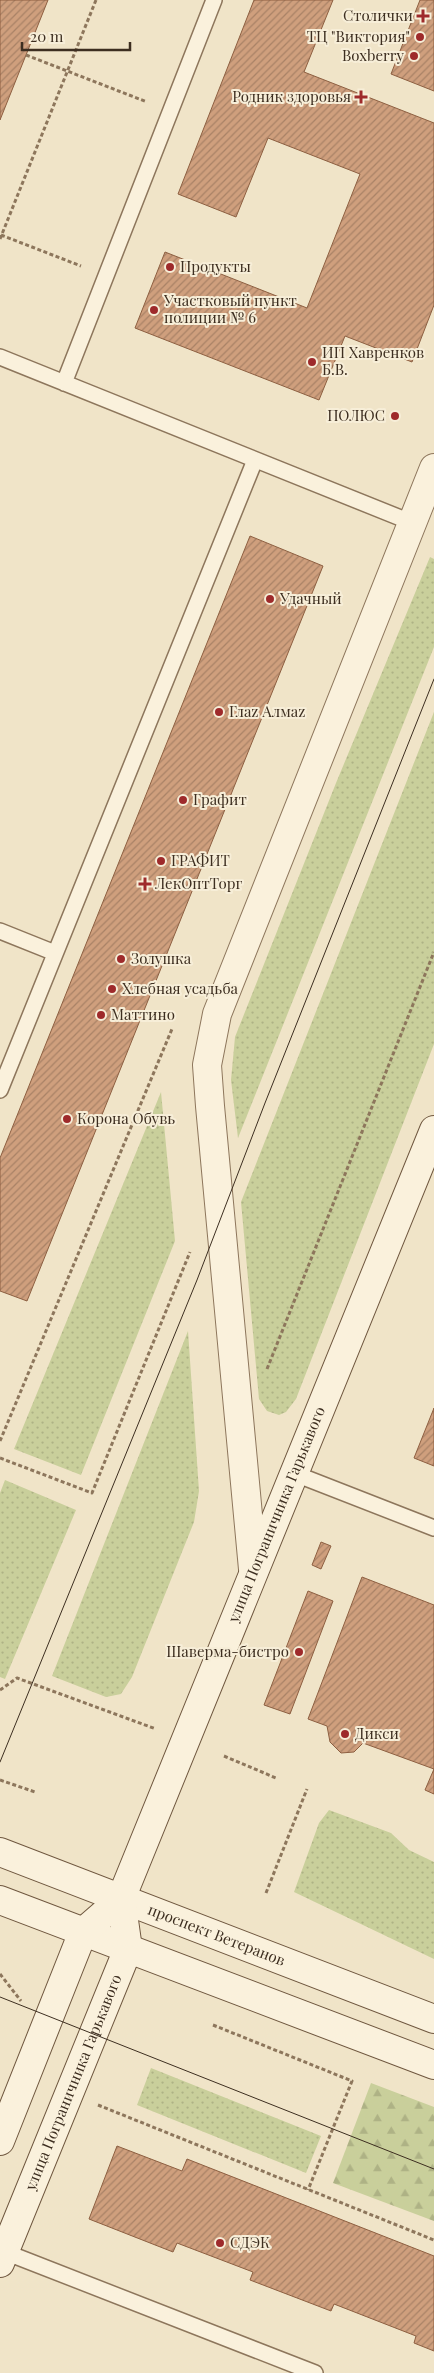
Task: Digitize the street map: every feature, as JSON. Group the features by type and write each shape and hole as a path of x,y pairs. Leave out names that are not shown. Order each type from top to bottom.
{"street":[{"path":"253,1570 207,1065 217,1014 434,468"},
{"name":"улица Пограничника Гарькавого","path":"0,2141 83,1932 121,1899 253,1570 434,1130"},
{"name":"проспект Ветеранов","path":"0,1852 434,2019"},
{"name":"улица Пограничника Гарькавого","path":"2,2258 128,1949 121,1899"},
{"path":"0,1900 434,2066"}],"lane":[{"path":"64,383 214,0"},
{"path":"0,357 413,524"},
{"path":"0,1090 255,460"},
{"path":"0,931 55,953"},
{"path":"293,1473 434,1528"},
{"path":"2,2258 315,2373"}],"path":[{"path":"96,0 0,236 106,276"},
{"path":"26,55 170,111"},
{"path":"262,1373 270,1367 434,952"},
{"path":"0,1441 172,1029"},
{"path":"0,1458 92,1493 190,1251"},
{"path":"0,1690 17,1678 159,1730"},
{"path":"224,1756 276,1778"},
{"path":"0,1780 35,1792"},
{"path":"266,1893 307,1789"},
{"path":"213,2025 352,2081 308,2190"},
{"path":"92,2102 434,2240"}],"green space":[{"path":"430,557 434,559 434,647 238,1138 231,1080 235,1037 336,783"},
{"path":"434,712 434,1044 296,1399 286,1412 279,1415 267,1411 259,1399 241,1202"},
{"path":"161,1092 175,1241 81,1475 14,1449"},
{"path":"188,1331 199,1491 194,1522 132,1677 121,1694 106,1697 52,1676"},
{"path":"5,1480 76,1510 5,1679 0,1677 0,1493"},
{"path":"329,1810 391,1833 409,1850 434,1862 434,1959 294,1892 319,1823"},
{"path":"151,2068 321,2136 306,2173 137,2105"},
{"path":"371,2083 434,2107 434,2221 333,2183"}],"building":[{"path":"0,0 48,0 0,120"},
{"path":"254,0 333,0 304,72 434,123 434,305 412,362 345,336 319,400 135,328 165,252 307,308 360,174 268,138 236,217 178,194"},
{"name":"ТЦ \"Виктория\"","path":"420,0 434,0 434,91 391,74"},
{"path":"250,536 323,566 27,1301 0,1291 0,1158"},
{"path":"434,1408 434,1466 414,1458"},
{"path":"321,1542 331,1546 321,1569 312,1565"},
{"path":"362,1577 434,1605 434,1769 363,1743 354,1752 341,1753 330,1742 327,1726 308,1719"},
{"path":"308,1591 333,1601 290,1714 264,1705"},
{"path":"434,1769 434,1794 425,1790"},
{"path":"117,2146 182,2171 187,2159 434,2256 434,2351 414,2343 416,2336 334,2304 331,2311 250,2280 253,2272 177,2243 173,2252 89,2219"}],"tram line":[{"path":"0,1762 197,1280 265,1103 434,679"},
{"path":"0,1997 434,2169"}],"place":[{"name":"Столички","path":"423,16"},
{"name":"ТЦ \"Виктория\"","path":"420,37"},
{"name":"Boxberry","path":"414,56"},
{"name":"Родник здоровья","path":"361,97"},
{"name":"Продукты","path":"170,267"},
{"name":"Участковый пункт полиции № 6","path":"154,310"},
{"name":"ИП Хавренков Б.В.","path":"312,362"},
{"name":"ПОЛЮС","path":"395,416"},
{"name":"Удачный","path":"270,599"},
{"name":"Глаz Алмаz","path":"219,712"},
{"name":"Графит","path":"183,800"},
{"name":"ГРАФИТ","path":"161,861"},
{"name":"ЛекОптТорг","path":"145,884"},
{"name":"Золушка","path":"121,959"},
{"name":"Хлебная усадьба","path":"112,989"},
{"name":"Маттино","path":"101,1015"},
{"name":"Корона Обувь","path":"67,1119"},
{"name":"Шаверма-бистро","path":"299,1652"},
{"name":"Дикси","path":"345,1734"},
{"name":"СДЭК","path":"220,2243"}]}
